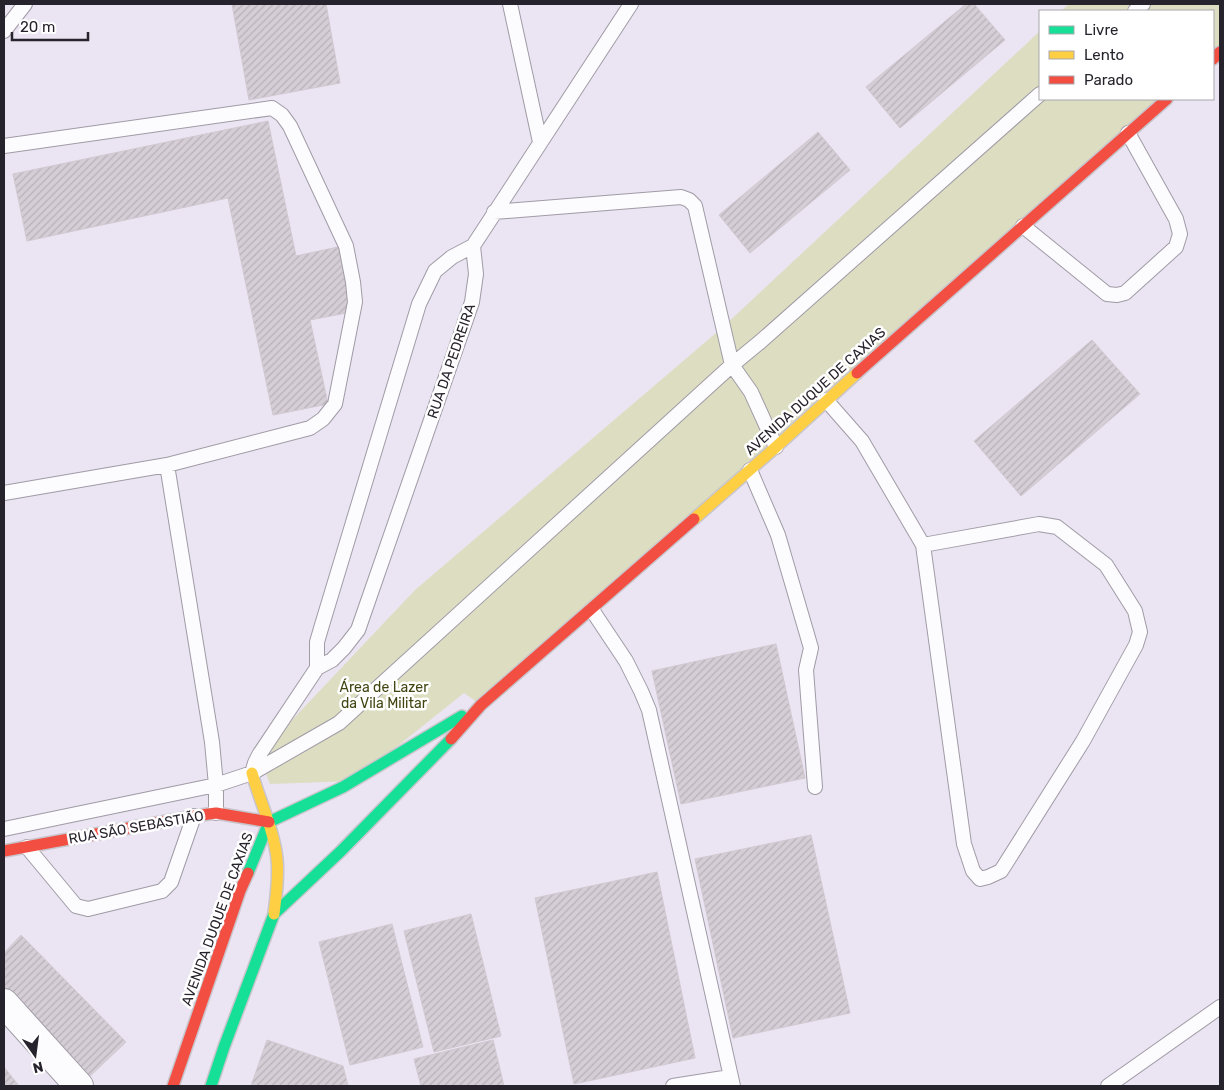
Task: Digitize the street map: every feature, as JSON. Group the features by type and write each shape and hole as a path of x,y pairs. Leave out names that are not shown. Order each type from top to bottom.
{"main road":[{"name":"AVENIDA DUQUE DE CAXIAS","path":"211,1086 274,914 348,844 481,706 592,610 776,447 826,400 1166,100"},
{"name":"AVENIDA DUQUE DE CAXIAS","path":"173,1086 240,891 269,822 354,781 438,728 481,706"},
{"path":"252,773 256,790 269,822 276,852 278,871 274,914"},
{"name":"RUA SÃO SEBASTIÃO","path":"4,851 216,813 269,822"}],"street":[{"path":"4,1003 79,1086"}],"lane":[{"path":"4,31 25,4"},
{"path":"510,4 540,142"},
{"path":"318,668 317,642 418,304 435,272 452,257 473,246 631,4"},
{"name":"RUA SÃO SEBASTIÃO","path":"4,829 216,785 252,773 339,723 732,365 1039,95"},
{"path":"4,146 272,108 282,114 290,126 346,246 355,302 335,404 323,420 310,428 167,465 4,493"},
{"path":"1023,226 1106,294 1117,295 1125,293 1176,247 1180,234 1176,218 1128,133"},
{"path":"494,212 681,197 689,200 695,206 732,365 751,392 776,447"},
{"name":"RUA DA PEDREIRA","path":"252,773 259,755 318,668 332,660 358,630 472,302 476,274 473,246"},
{"path":"826,400 862,442 923,545 964,844 973,871 980,878 988,877 1001,871 1083,741 1136,645 1140,632 1135,611 1106,565 1057,527 1039,524 923,545"},
{"path":"167,465 212,742 216,785 216,813"},
{"path":"750,470 778,535 811,648 806,670 816,787"},
{"path":"592,610 626,661 649,710 731,1081 673,1086"},
{"path":"26,847 76,906 88,909 162,891 172,882 194,816"},
{"path":"1108,1086 1220,1008"}],"green space":[{"path":"1069,4 1220,4 1220,48 1214,54 1214,10 1062,10"},
{"name":"Área de Lazer da Vila Militar","path":"1039,32 1039,100 1162,100 481,705 464,693 354,781 270,784 259,755 415,590 723,327"}],"building":[{"path":"232,4 326,4 340,83 249,100"},
{"path":"966,4 974,4 1005,40 900,128 866,87"},
{"path":"268,121 296,256 338,247 351,312 310,320 328,404 273,415 228,198 27,241 13,174"},
{"path":"818,132 850,170 750,253 719,215"},
{"path":"1092,340 1140,394 1021,496 974,441"},
{"path":"776,644 805,778 681,804 652,671"},
{"path":"811,835 850,1013 733,1038 695,859"},
{"path":"657,872 695,1058 574,1084 535,898"},
{"path":"471,914 501,1036 434,1052 404,931"},
{"path":"392,924 423,1047 350,1065 319,942"},
{"path":"21,935 126,1042 87,1079 4,994 4,953"},
{"path":"267,1040 343,1066 348,1086 251,1086"},
{"path":"493,1040 504,1086 421,1086 414,1059"},
{"path":"4,1067 19,1086 4,1086"}],"traffic: fast":[{"path":"248,873 269,822 343,787 462,716"},
{"path":"211,1086 274,914 341,851 451,739"}],"traffic: slow":[{"path":"694,519 857,373"},
{"path":"252,773 270,827 277,859 278,873 274,914"}],"traffic: jam":[{"path":"1214,58 1220,52"},
{"path":"857,373 1166,100"},
{"path":"451,739 481,705 694,519"},
{"path":"4,851 216,813 269,822"},
{"path":"173,1086 240,891 248,873"}]}
